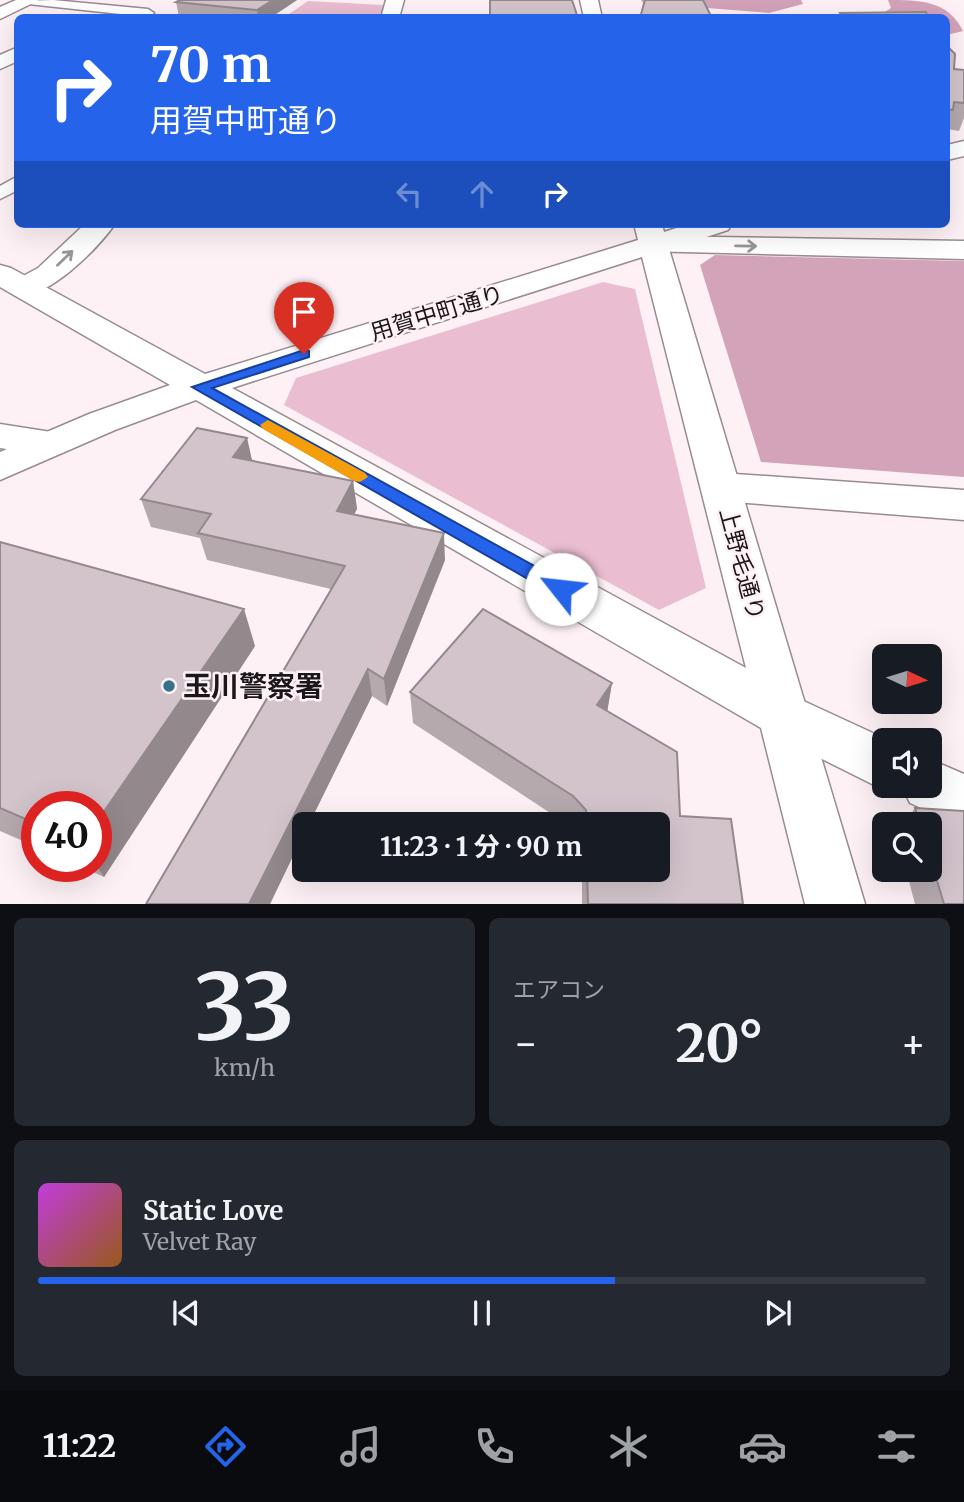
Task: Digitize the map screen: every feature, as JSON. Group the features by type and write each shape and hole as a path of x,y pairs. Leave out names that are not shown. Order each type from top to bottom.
{"street":[{"path":"0,14 29,0"},
{"path":"13,281 49,274 97,228"},
{"name":"用賀中町通り","path":"0,467 51,443 199,387 650,234 691,228"},
{"path":"650,234 964,250"},
{"name":"上野毛通り","path":"650,234 835,904"},
{"path":"13,281 784,715 872,759"},
{"path":"0,436 51,443"},
{"path":"721,487 964,505"},
{"path":"942,792 964,801"}],"lane":[{"path":"29,0 148,13"}],"shaded area":[{"path":"641,0 801,0 803,4 769,13 643,3"},
{"path":"888,0 911,0 931,4 950,14 882,14 891,8"},
{"path":"308,1 384,5 383,14 289,14"},
{"path":"950,14 957,21 963,31 950,34"},
{"path":"715,255 964,261 964,477 761,462 700,265"},
{"path":"603,282 635,289 706,588 659,610 284,405 296,378"}],"building":[{"path":"273,0 257,10 176,2"},
{"path":"490,0 572,0 577,14 490,14"},
{"path":"645,0 703,0 710,14 641,14"},
{"path":"926,12 927,14 841,14"},
{"path":"950,49 955,54 954,69 964,70 964,103 954,102 953,110 950,110"},
{"path":"197,428 247,438 233,457 353,481 337,511 444,533 384,679 368,669 296,812 292,812 292,819 249,904 146,904 345,566 198,533 211,514 141,499"},
{"path":"0,542 244,609 112,800 112,791 21,791 21,817 0,808"},
{"path":"483,609 612,683 597,705 677,752 680,816 731,819 743,904 588,904 587,882 670,882 670,812 586,812 573,796 410,692"},
{"path":"915,808 964,811 964,904 944,904 937,882 942,882 942,812 916,812"}],"slow traffic":[{"path":"268,425 360,477"}],"place":[{"name":"玉川警察署","path":"169,686"}],"route":[{"path":"304,354 199,387 561,589"}]}
